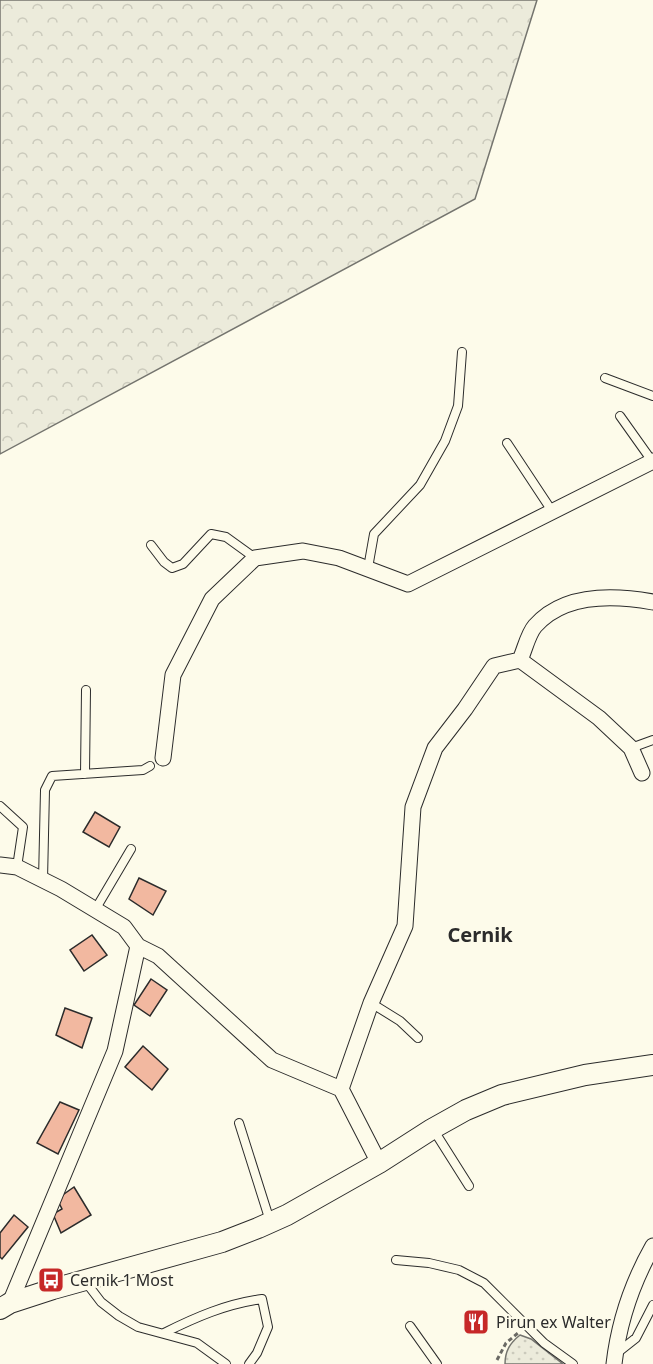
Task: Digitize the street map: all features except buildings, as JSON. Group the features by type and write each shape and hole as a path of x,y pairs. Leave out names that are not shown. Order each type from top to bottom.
{"street":[{"path":"156,762 173,675 212,600 255,558 303,551 339,558 408,584 652,461"},
{"path":"520,660 534,627 549,614 576,600 634,598 653,602"},
{"path":"340,1089 371,1003 405,926 412,807 435,748 494,666 520,660 600,718 631,748 642,773"},
{"path":"0,865 17,867 124,927 138,946 158,956 272,1060 340,1089 379,1163"},
{"path":"5,1306 115,1052 138,946"},
{"path":"5,1306 84,1280 222,1242 271,1222 379,1163 466,1110 502,1095 585,1075 653,1065"},
{"path":"615,1359 625,1306 641,1267 653,1246"}],"lane":[{"path":"368,568 374,534 420,484 446,441 458,406 462,352"},
{"path":"605,378 653,396"},
{"path":"620,416 652,461"},
{"path":"507,443 552,511"},
{"path":"151,545 164,562 172,568 183,564 211,534 226,537 255,558"},
{"path":"85,774 86,690"},
{"path":"631,748 653,740"},
{"path":"43,880 45,790 52,776 143,770 156,762"},
{"path":"0,806 23,827 17,867"},
{"path":"95,910 131,849"},
{"path":"371,1003 400,1021 418,1038"},
{"path":"239,1123 271,1222"},
{"path":"432,1129 470,1186"},
{"path":"396,1260 429,1263 459,1270 484,1282 544,1343 573,1364"},
{"path":"84,1280 101,1302 119,1316 138,1327 197,1343 226,1364"},
{"path":"164,1333 214,1310 236,1303 262,1299 268,1327 257,1353 249,1364"},
{"path":"615,1359 636,1338 653,1305"},
{"path":"410,1326 437,1364"}],"path":[{"path":"497,1360 513,1335 529,1329"}],"green space":[{"path":"0,0 537,0 475,199 0,454"},
{"path":"520,1335 531,1339 563,1364 505,1364 509,1348"}],"place":[{"name":"Cernik 1 Most","path":"51,1280"},
{"name":"Pirun ex Walter","path":"476,1322"}],"district":[{"name":"Cernik","path":"480,934"}]}
